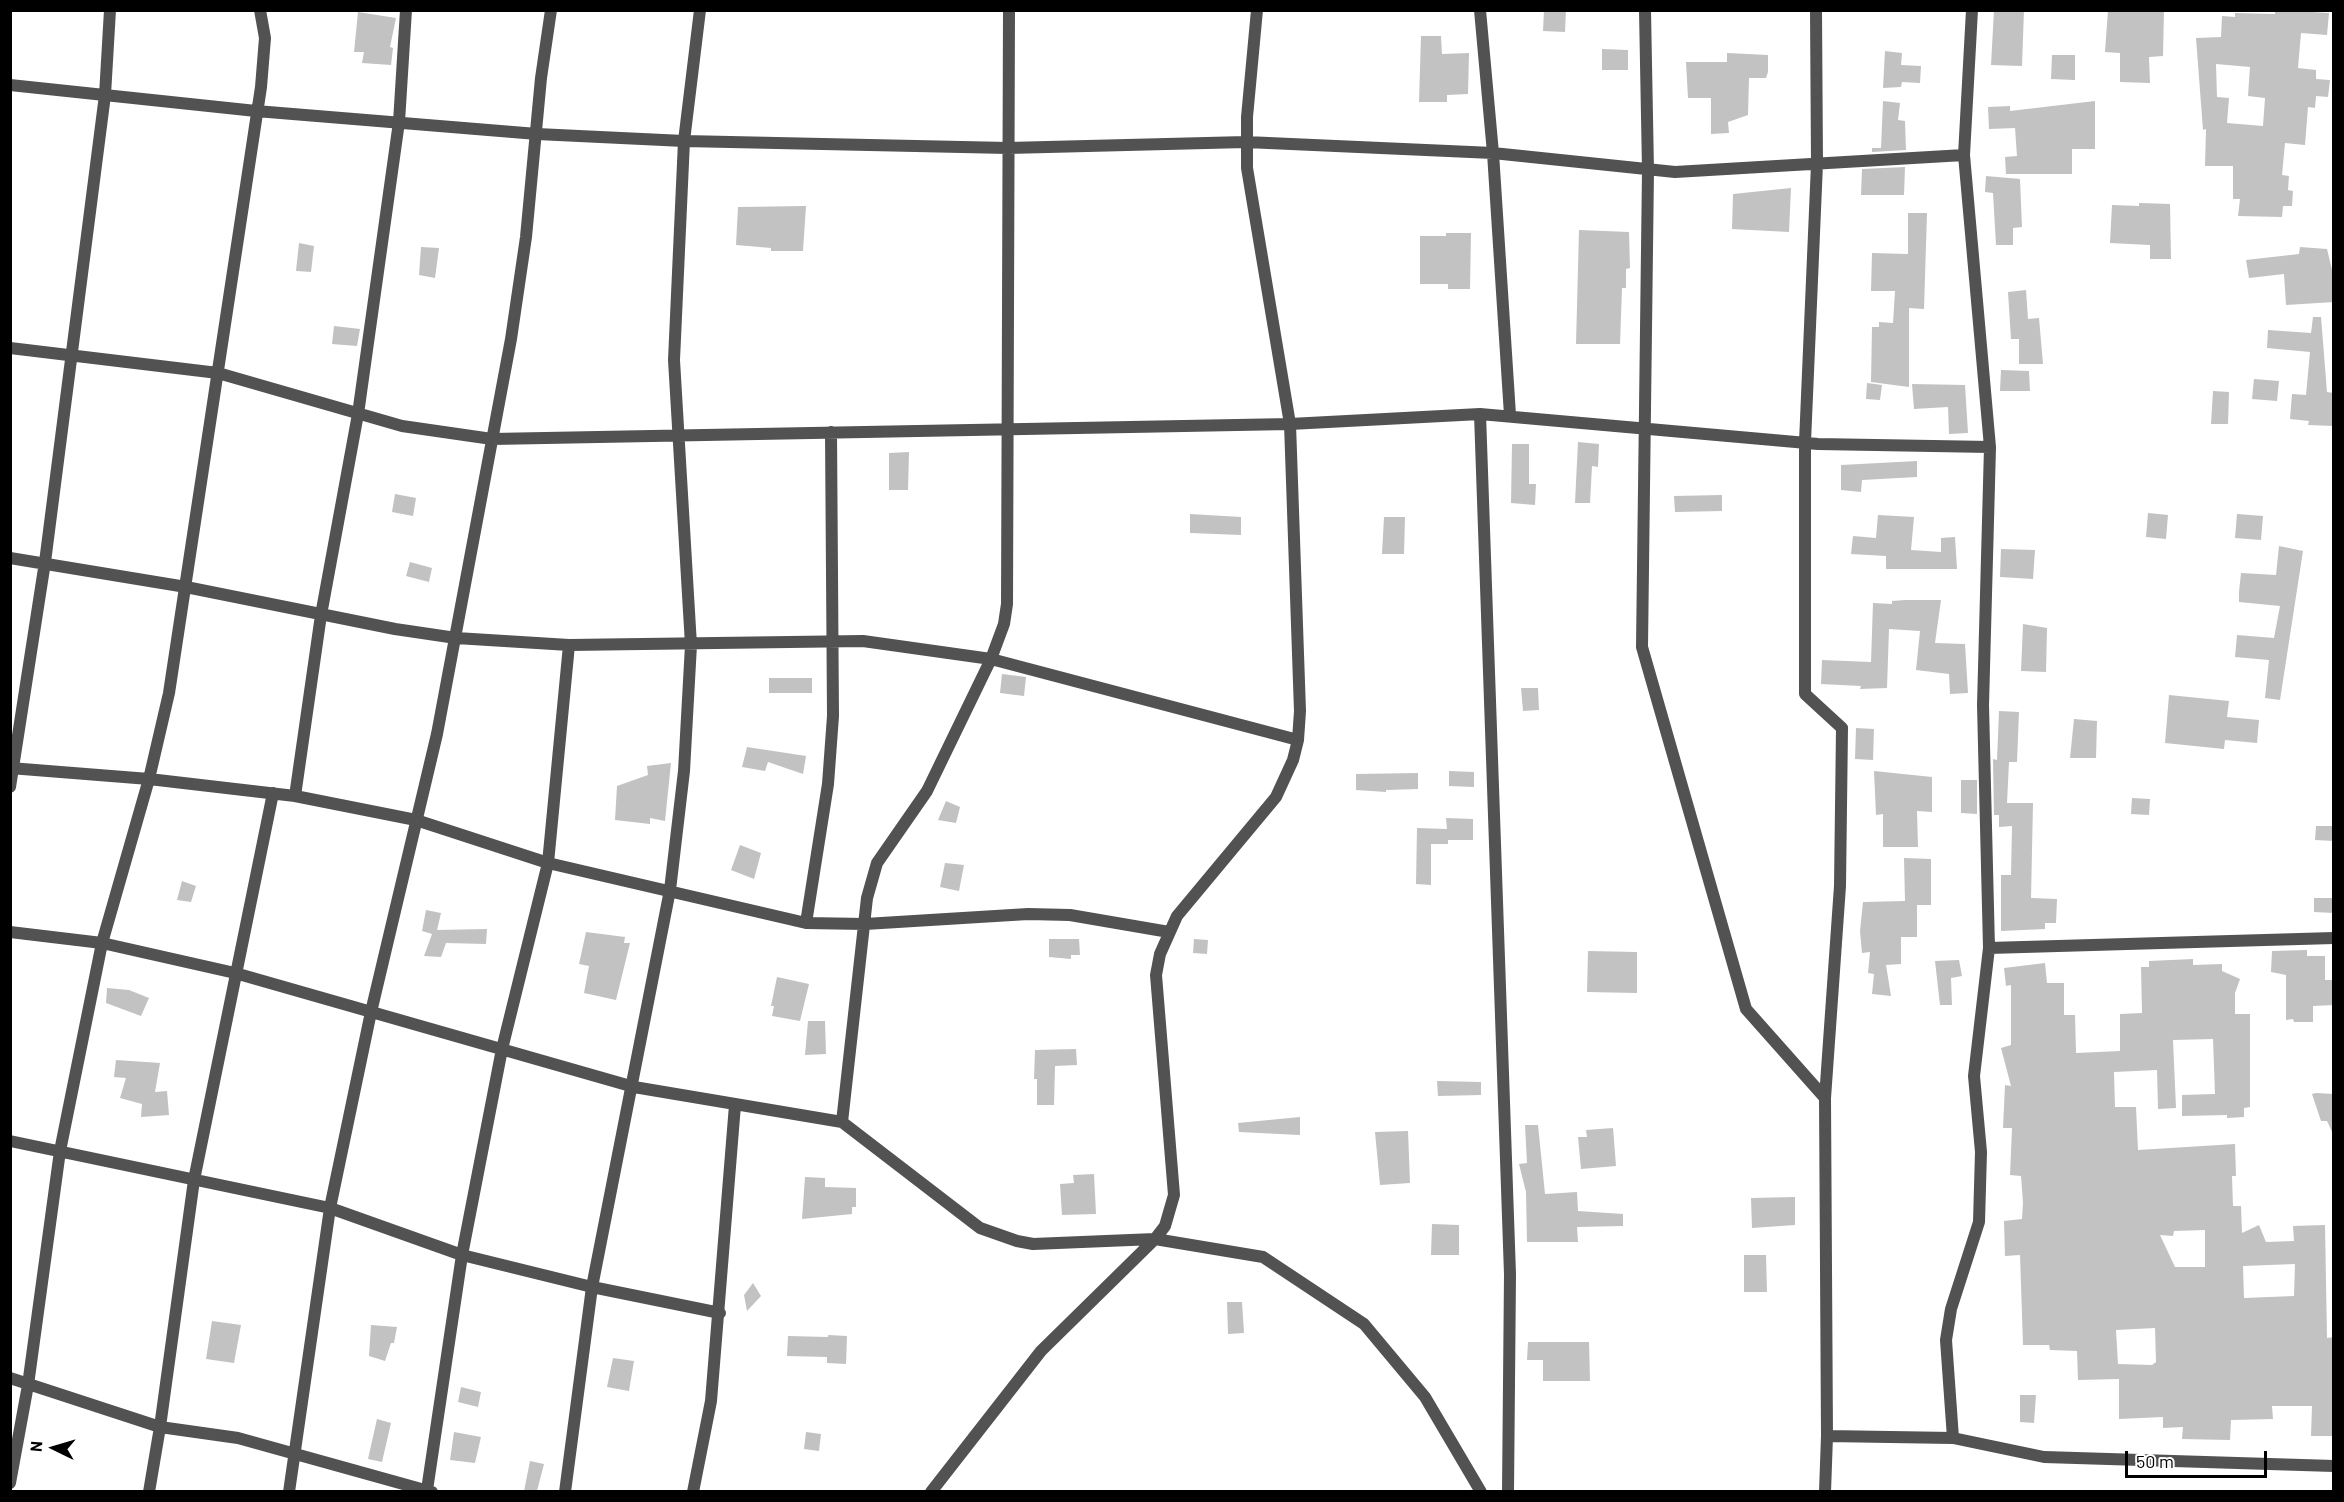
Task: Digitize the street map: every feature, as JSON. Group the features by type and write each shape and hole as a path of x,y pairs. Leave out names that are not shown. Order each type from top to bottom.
{"street":[{"path":"10,787 45,562 105,95 110,10"},
{"path":"10,1483 28,1385 60,1151 102,943 149,779 169,693 264,62 264,38 260,10"},
{"path":"295,796 321,615 358,414 399,122 406,10"},
{"path":"289,1491 330,1208 371,1012 456,638 492,439 526,237 551,10"},
{"path":"565,1491 592,1287 634,1087 670,890 684,771 691,645 676,434 674,360 684,141 700,10"},
{"path":"842,1122 867,898 877,863 927,792 991,659 1004,624 1007,604 1009,428 1009,10"},
{"path":"931,1491 1041,1351 1155,1239 1165,1226 1174,1195 1156,975 1160,954 1169,932 1187,902 1276,797 1293,760 1298,740 1300,711 1290,424 1251,198 1246,142 1257,10"},
{"path":"1480,10 1493,153 1510,415"},
{"path":"1645,10 1648,170 1642,647 1746,1009 1825,1098"},
{"path":"1816,10 1817,164 1805,442 1805,693 1842,728 1840,885 1825,1098 1827,1436 1825,1491"},
{"path":"1953,1438 1946,1340 1951,1309 1979,1222 1981,1152 1974,1076 1989,948 1983,705 1990,447 1964,155 1972,10"},
{"path":"10,85 256,111 537,134 684,141 1008,148 1246,142 1493,153 1675,172 1964,155"},
{"path":"10,348 218,373 358,414 447,435 492,439 1290,424 1480,414 1805,442 1990,447"},
{"path":"1480,414 1510,1274 1508,1491"},
{"path":"806,923 828,784 834,641 831,432"},
{"path":"10,558 186,587 321,615 456,638 569,645 863,641 991,659 1298,740"},
{"path":"10,1378 160,1427 238,1438 429,1491 462,1255 502,1049 548,863 569,645"},
{"path":"12,768 149,779 295,796 416,820 548,863 806,923 865,924 1028,914 1070,915 1169,932"},
{"path":"149,1491 194,1180 273,793"},
{"path":"10,932 102,943 235,973 634,1087 842,1122 980,1227 999,1236 1033,1244 1155,1239 1263,1257 1364,1324 1425,1397 1481,1491"},
{"path":"1989,948 2334,938"},
{"path":"693,1491 711,1401 720,1313 735,1105"},
{"path":"10,1141 330,1208 462,1255 592,1287 720,1313"},
{"path":"1827,1436 1953,1438 2044,1457 2334,1466"}],"building":[{"path":"1544,10 1566,10 1565,32 1543,31"},
{"path":"1994,10 2024,10 2022,66 1991,65"},
{"path":"2108,10 2164,10 2163,56 2149,57 2150,83 2120,82 2120,53 2105,52"},
{"path":"2275,10 2329,13 2327,35 2301,33 2298,68 2316,70 2316,79 2330,80 2328,97 2316,96 2315,108 2308,107 2305,145 2285,143 2282,175 2289,176 2288,190 2293,191 2292,206 2283,206 2282,217 2238,216 2240,199 2233,199 2233,166 2205,166 2206,129 2203,130 2196,38 2221,37 2222,16 2235,17 2235,13 2275,14","holes":["2216,64 2250,67 2248,96 2265,98 2263,126 2227,123 2229,98 2217,97"]},
{"path":"358,12 396,18 390,47 393,48 391,65 362,63 364,52 354,52"},
{"path":"1421,36 1441,36 1442,54 1469,53 1468,94 1447,95 1447,102 1419,102"},
{"path":"1602,49 1628,50 1628,70 1602,70"},
{"path":"1885,51 1902,53 1901,65 1921,66 1920,83 1902,82 1901,87 1883,88"},
{"path":"1727,53 1768,55 1768,72 1766,78 1749,78 1748,115 1728,122 1729,133 1711,134 1711,98 1688,98 1686,62 1727,62"},
{"path":"2052,55 2075,55 2075,80 2051,79"},
{"path":"1883,101 1900,103 1898,120 1905,121 1906,150 1872,152 1872,148 1881,148"},
{"path":"2095,101 2095,149 2072,149 2072,174 2006,174 2005,157 2017,156 2015,128 1989,129 1988,107 2010,106 2010,111"},
{"path":"1905,167 1904,195 1861,195 1862,169"},
{"path":"1986,176 2020,179 2022,227 2013,228 2013,245 1996,245 1993,193 1985,192"},
{"path":"1791,188 1789,232 1732,229 1733,194"},
{"path":"2139,203 2170,204 2171,259 2150,259 2150,245 2110,243 2112,205 2139,206"},
{"path":"806,206 803,251 771,251 771,248 736,245 738,207"},
{"path":"1908,213 1927,213 1924,309 1909,308 1909,387 1871,382 1872,327 1879,327 1879,322 1893,323 1895,291 1871,291 1872,253 1908,254"},
{"path":"1579,230 1629,232 1630,268 1626,269 1626,288 1622,288 1620,344 1576,344"},
{"path":"1446,233 1471,233 1470,289 1448,289 1448,284 1420,284 1420,236 1446,236"},
{"path":"299,243 314,246 311,272 296,271"},
{"path":"421,247 439,248 435,278 419,275"},
{"path":"2300,247 2327,249 2334,278 2334,302 2286,305 2284,274 2249,278 2246,260 2299,254"},
{"path":"2026,290 2028,319 2039,318 2043,364 2019,364 2019,339 2011,339 2008,292"},
{"path":"2313,317 2321,317 2327,392 2334,393 2334,426 2308,425 2309,421 2290,419 2292,394 2306,395 2310,352 2267,348 2268,330 2311,333"},
{"path":"334,326 360,329 357,346 332,344"},
{"path":"2001,370 2029,371 2030,391 2000,391"},
{"path":"2254,379 2279,381 2277,401 2252,399"},
{"path":"1867,383 1882,385 1880,400 1866,399"},
{"path":"1912,384 1965,385 1968,433 1949,434 1948,407 1914,409"},
{"path":"2213,391 2229,392 2228,424 2211,424"},
{"path":"1578,442 1599,444 1598,467 1592,466 1590,503 1575,503"},
{"path":"1512,444 1529,444 1529,484 1536,484 1535,505 1511,503"},
{"path":"909,452 908,490 889,490 889,453"},
{"path":"1917,461 1917,477 1862,480 1861,492 1841,490 1841,465"},
{"path":"395,494 416,498 413,516 392,512"},
{"path":"1722,495 1722,511 1675,512 1674,496"},
{"path":"2148,513 2168,515 2166,539 2146,537"},
{"path":"1190,514 1241,517 1241,535 1190,533"},
{"path":"2237,514 2263,516 2261,540 2235,538"},
{"path":"1878,515 1914,517 1911,550 1941,552 1941,538 1955,537 1957,569 1886,569 1886,556 1851,554 1853,536 1876,538"},
{"path":"1384,517 1405,517 1404,554 1382,554"},
{"path":"2279,546 2303,551 2280,700 2265,698 2269,660 2235,657 2237,635 2274,638 2280,606 2239,602 2239,592 2241,573 2276,575"},
{"path":"2001,549 2035,550 2033,579 2000,577"},
{"path":"410,562 432,568 429,582 406,576"},
{"path":"1941,600 1935,643 1965,644 1968,693 1950,694 1949,674 1916,670 1920,631 1889,629 1887,688 1860,689 1861,686 1821,684 1822,660 1871,662 1873,603 1892,604 1892,601"},
{"path":"2023,624 2047,628 2046,672 2021,671"},
{"path":"1002,674 1026,677 1024,696 1000,693"},
{"path":"769,678 812,678 812,693 769,693"},
{"path":"1521,688 1538,688 1539,710 1523,711"},
{"path":"2169,695 2229,701 2227,717 2259,720 2257,743 2225,740 2224,749 2165,743"},
{"path":"1999,711 2019,712 2017,762 2009,762 2007,803 2033,803 2031,898 2057,899 2056,923 2045,923 2045,929 2001,931 2001,875 2011,875 2012,826 1999,827 1999,815 1994,815 1993,759 1997,760"},
{"path":"2074,719 2097,721 2096,758 2070,758"},
{"path":"1856,728 1874,729 1873,760 1855,759"},
{"path":"747,747 806,756 803,774 768,762 765,771 742,767"},
{"path":"671,763 665,821 650,818 650,824 615,820 617,786 648,775 647,766"},
{"path":"1449,771 1474,772 1474,787 1449,786"},
{"path":"1874,771 1932,777 1932,812 1917,811 1918,847 1883,847 1883,814 1876,815"},
{"path":"1418,773 1418,789 1386,790 1386,792 1356,790 1356,774"},
{"path":"1961,780 1977,780 1977,814 1961,813"},
{"path":"2132,798 2150,799 2149,815 2131,814"},
{"path":"946,801 960,807 956,823 938,820"},
{"path":"1446,818 1473,819 1473,840 1448,840 1448,844 1431,844 1431,885 1416,884 1417,828 1447,829"},
{"path":"2316,826 2334,826 2334,841 2315,840"},
{"path":"740,845 761,853 754,879 731,870"},
{"path":"1904,858 1931,859 1931,905 1917,905 1917,937 1901,937 1901,964 1886,965 1891,996 1872,994 1874,974 1868,973 1870,952 1862,953 1860,931 1863,902 1905,901"},
{"path":"945,863 964,865 959,891 940,887"},
{"path":"182,881 196,886 191,902 177,900"},
{"path":"2314,898 2334,898 2334,913 2314,912"},
{"path":"426,910 441,913 437,930 487,929 486,944 446,943 441,957 424,956 432,934 422,931"},
{"path":"586,932 625,937 624,943 630,943 616,1000 584,993 589,966 579,964"},
{"path":"1049,939 1079,939 1080,955 1071,955 1071,959 1049,957"},
{"path":"1194,939 1208,940 1207,954 1193,953"},
{"path":"2307,950 2307,956 2325,956 2325,980 2334,980 2334,1005 2313,1006 2313,1022 2294,1022 2293,1019 2286,1020 2286,975 2271,972 2272,951"},
{"path":"1588,951 1637,952 1637,993 1587,992"},
{"path":"2193,959 2193,965 2222,964 2222,971 2240,979 2235,993 2235,1014 2250,1014 2250,1107 2244,1108 2244,1117 2182,1116 2182,1095 2215,1094 2213,1039 2173,1040 2176,1108 2158,1109 2157,1070 2114,1072 2115,1107 2136,1107 2138,1150 2235,1144 2236,1176 2232,1176 2233,1206 2241,1206 2242,1233 2259,1225 2266,1242 2294,1241 2293,1226 2325,1225 2327,1338 2334,1337 2334,1436 2311,1436 2312,1406 2272,1406 2273,1419 2231,1420 2230,1440 2182,1439 2183,1427 2163,1428 2163,1417 2119,1419 2119,1379 2078,1380 2077,1351 2050,1350 2049,1345 2023,1345 2020,1255 2005,1256 2004,1221 2022,1219 2023,1203 2021,1176 2010,1175 2012,1128 2003,1128 2005,1085 2011,1086 2001,1048 2011,1045 2011,985 2006,986 2004,968 2045,963 2047,983 2064,983 2064,1015 2075,1015 2076,1053 2120,1051 2120,1014 2142,1013 2141,967 2149,967 2149,961","holes":["2205,1230 2205,1267 2175,1267 2160,1235 2173,1236 2174,1231","2295,1264 2294,1296 2244,1298 2243,1266","2155,1328 2156,1362 2152,1365 2118,1364 2116,1330"]},
{"path":"1959,960 1962,976 1951,978 1952,1005 1940,1005 1935,961"},
{"path":"777,977 809,984 800,1021 772,1016 774,1006 771,1006"},
{"path":"107,988 129,990 149,998 141,1016 106,1003"},
{"path":"808,1021 825,1021 826,1054 805,1055"},
{"path":"1076,1049 1077,1065 1055,1066 1054,1105 1037,1105 1037,1079 1034,1079 1035,1050"},
{"path":"116,1060 160,1063 155,1092 167,1091 169,1115 141,1117 142,1104 120,1098 126,1078 114,1077"},
{"path":"1437,1081 1481,1082 1481,1095 1438,1096"},
{"path":"2312,1094 2334,1094 2334,1136 2327,1121 2321,1121"},
{"path":"1300,1117 1300,1135 1239,1132 1238,1123"},
{"path":"1525,1125 1538,1125 1545,1194 1577,1192 1578,1211 1623,1214 1623,1226 1577,1227 1578,1242 1527,1242 1526,1192 1519,1164 1527,1163"},
{"path":"1613,1128 1616,1166 1581,1169 1578,1137 1587,1137 1586,1130"},
{"path":"1408,1131 1410,1183 1380,1185 1375,1132"},
{"path":"1094,1174 1096,1214 1062,1215 1060,1184 1074,1183 1073,1175"},
{"path":"805,1177 825,1178 825,1187 856,1188 856,1207 852,1207 852,1214 802,1219"},
{"path":"1795,1197 1795,1225 1752,1228 1751,1198"},
{"path":"1432,1224 1459,1225 1459,1255 1431,1255"},
{"path":"1744,1255 1766,1255 1767,1292 1744,1292"},
{"path":"753,1283 761,1296 747,1311 744,1295"},
{"path":"1227,1302 1242,1302 1244,1333 1228,1334"},
{"path":"212,1321 241,1325 234,1363 206,1359"},
{"path":"371,1325 397,1327 394,1343 391,1343 385,1361 369,1356"},
{"path":"828,1335 847,1336 846,1364 827,1363 827,1357 787,1356 788,1336 828,1337"},
{"path":"1528,1342 1589,1342 1590,1381 1543,1381 1543,1360 1527,1360"},
{"path":"613,1358 634,1361 629,1391 607,1387"},
{"path":"461,1387 481,1392 478,1407 458,1402"},
{"path":"2020,1395 2036,1395 2034,1423 2020,1422"},
{"path":"377,1419 391,1423 382,1462 368,1459"},
{"path":"454,1432 481,1437 475,1463 450,1460"},
{"path":"806,1432 821,1434 819,1451 804,1449"},
{"path":"530,1461 544,1464 537,1491 524,1491"}]}
